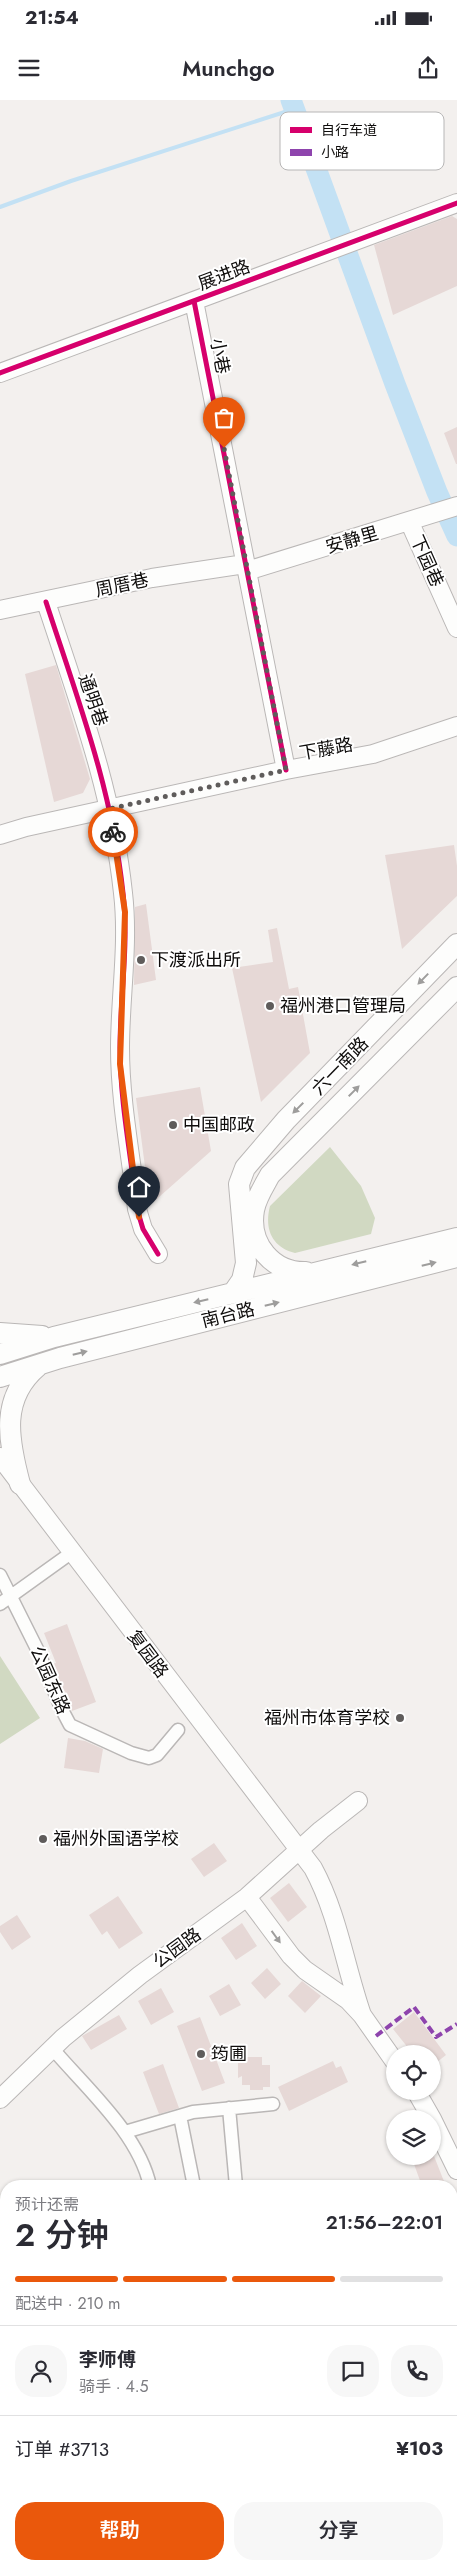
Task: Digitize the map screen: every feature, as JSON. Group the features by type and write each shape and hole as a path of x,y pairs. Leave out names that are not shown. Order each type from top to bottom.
{"main road":[{"name":"六一南路","path":"233,1293 242,1280 246,1263 239,1184 245,1168 286,1120 457,944"},
{"name":"六一南路","path":"323,1272 290,1272 265,1255 259,1244 253,1224 256,1201 270,1175 457,987"},
{"name":"南台路","path":"0,1354 54,1336 457,1238"},
{"name":"南台路","path":"0,1377 42,1364 457,1257"},
{"path":"0,1333 54,1336"},
{"path":"20,1484 8,1441 9,1407 26,1376 42,1364"},
{"path":"0,1467 20,1484"}],"street":[{"name":"展进路","path":"0,373 457,203"},
{"name":"小巷","path":"194,301 286,770"},
{"name":"安静里","path":"246,567 418,520 457,506"},
{"name":"下园巷","path":"418,520 457,628"},
{"name":"周厝巷","path":"0,610 46,602 152,578 246,567"},
{"name":"通明巷","path":"46,602 95,748 109,809 125,912 120,1036 122,1080 137,1209 143,1229 158,1254"},
{"name":"下藤路","path":"0,835 286,770 373,754 457,726"},
{"name":"复园路","path":"0,1456 71,1553 313,1868 326,1895 362,2015"},
{"path":"0,1604 71,1553"},
{"name":"公园东路","path":"0,1575 70,1725 149,1758 157,1755 178,1730"},
{"name":"公园路","path":"0,2099 52,2048 140,1976 247,1897 358,1801"},
{"path":"247,1897 291,1956 305,1970 348,2000 362,2015 386,2049"},
{"path":"52,2048 125,2132 146,2168 149,2180"},
{"path":"125,2132 180,2116 229,2108 273,2104"},
{"path":"229,2108 235,2180"},
{"path":"180,2116 193,2180"},
{"path":"441,2137 457,2170"}],"green space":[{"path":"330,1147 361,1186 375,1218 371,1234 295,1253 275,1242 268,1222 270,1206"},
{"path":"0,1656 40,1718 0,1744"}],"building":[{"path":"452,216 457,219 457,286 393,315 374,245"},
{"path":"457,427 457,464 456,464 444,433"},
{"path":"56,665 90,779 83,793 54,802 25,674"},
{"path":"454,845 457,866 457,896 402,949 385,855"},
{"name":"下渡派出所","path":"146,904 156,980 134,985 135,907"},
{"name":"福州港口管理局","path":"277,928 289,989 298,987 310,1053 261,1102 232,968 273,962 268,930"},
{"name":"中国邮政","path":"200,1087 211,1151 150,1205 136,1098"},
{"path":"67,1624 96,1702 72,1711 52,1664 56,1663 44,1633"},
{"path":"68,1738 85,1741 103,1749 99,1773 64,1768"},
{"path":"214,1843 227,1861 204,1877 191,1859"},
{"path":"289,1883 307,1907 288,1922 270,1898"},
{"path":"118,1896 143,1933 119,1949 107,1931 102,1935 89,1915"},
{"path":"17,1915 31,1937 12,1950 0,1932 0,1926"},
{"path":"242,1923 257,1946 236,1960 221,1938"},
{"path":"267,1968 281,1984 265,1999 251,1983"},
{"path":"302,1981 321,1996 305,2013 288,1996"},
{"path":"229,1984 241,2005 220,2016 209,1996"},
{"path":"161,1988 174,2012 151,2025 138,2001"},
{"path":"414,2012 439,2045 406,2045 393,2029"},
{"path":"119,2015 127,2029 91,2050 82,2036"},
{"name":"筠圃","path":"200,2017 225,2083 202,2091 177,2026"},
{"path":"441,2048 446,2055 441,2059"},
{"path":"244,2057 262,2057 262,2065 270,2065 270,2087 263,2087 263,2090 250,2090 250,2085 242,2085 242,2076 238,2078 238,2063 244,2063"},
{"path":"333,2061 336,2068 341,2066 348,2082 289,2111 278,2087"},
{"path":"163,2064 179,2108 159,2114 143,2072"},
{"path":"414,2165 438,2165 443,2180 420,2180"}],"waterway":[{"path":"291,100 295,112"},
{"path":"285,112 294,109"},
{"path":"0,207 71,181 280,114"},
{"path":"317,170 395,384 437,492 457,536"}],"marked path":[{"path":"376,2036 414,2007 436,2037 457,2024"}],"cycle path":[{"path":"0,373 457,203"},
{"path":"194,301 286,770"},
{"path":"46,602 92,745 111,817 118,855 125,912 125,951 120,1029 120,1068 124,1108 137,1209 143,1229 158,1254"}],"way so far":[{"path":"113,832 109,809 286,770 224,448"}],"place":[{"name":"下渡派出所","path":"141,960"},
{"name":"福州港口管理局","path":"270,1006"},
{"name":"中国邮政","path":"173,1125"},
{"name":"福州市体育学校","path":"400,1718"},
{"name":"福州外国语学校","path":"43,1839"},
{"name":"筠圃","path":"201,2054"}],"route":[{"path":"113,832 125,912 120,1064 139,1217"}]}
